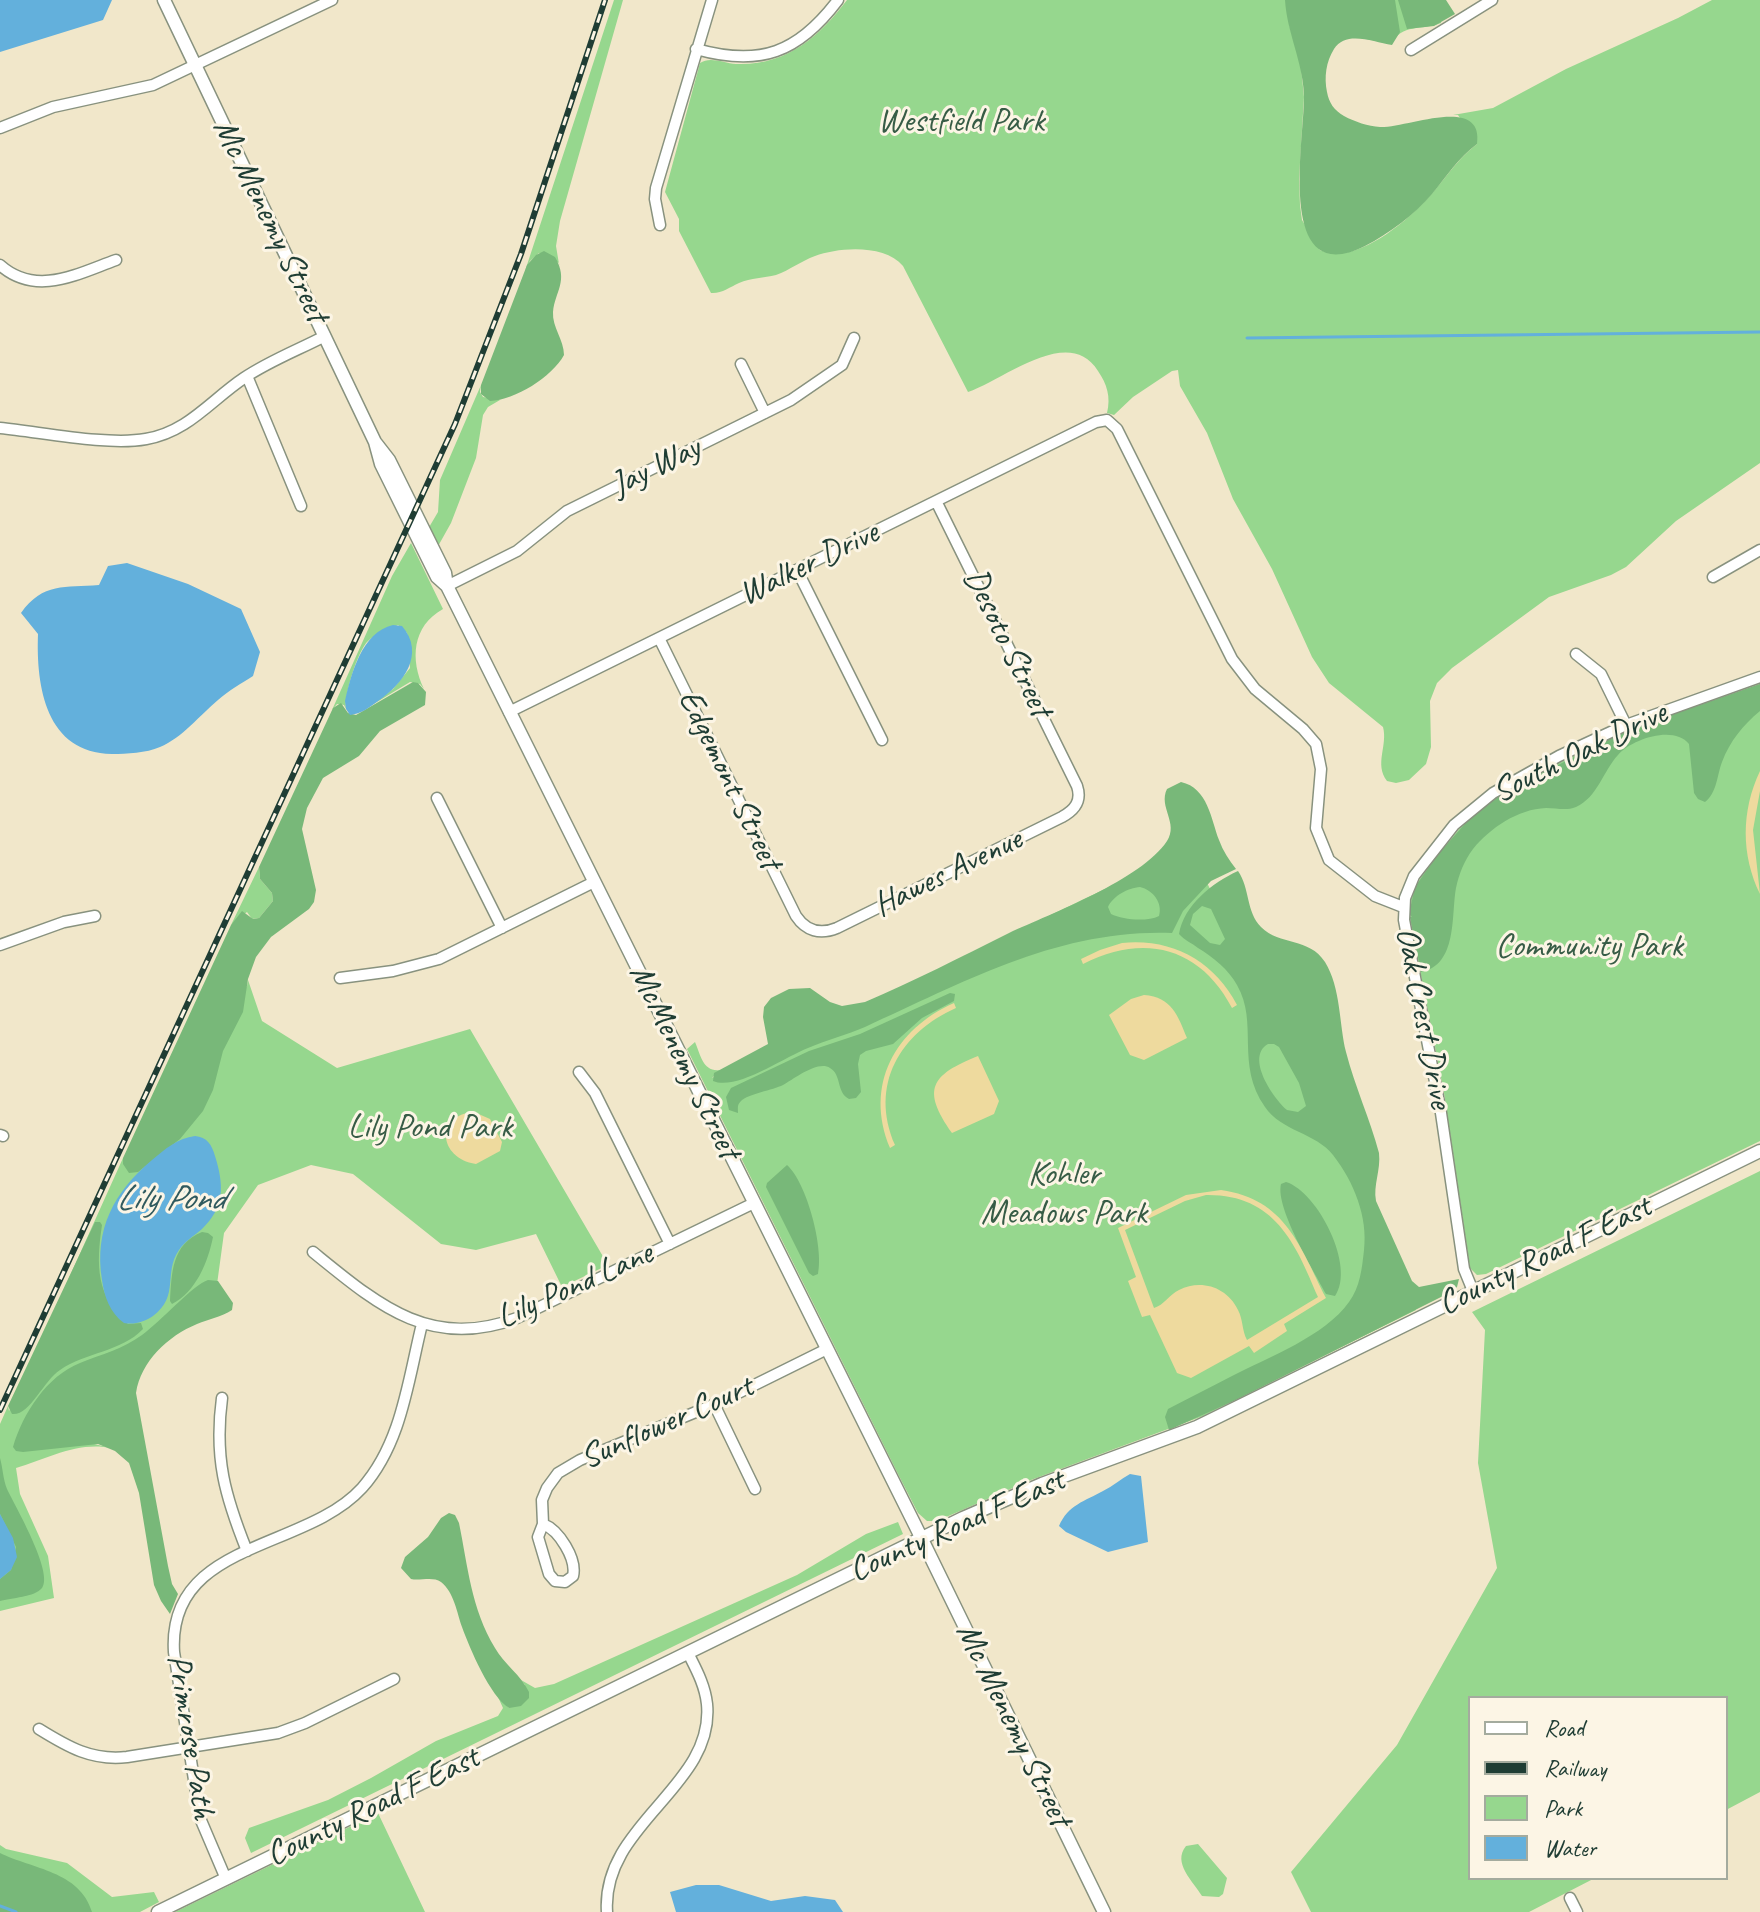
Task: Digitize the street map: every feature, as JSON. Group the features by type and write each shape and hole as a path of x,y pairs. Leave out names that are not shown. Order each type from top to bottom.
{"street":[{"name":"Mc Menemy Street","path":"164,0 375,442"},
{"path":"0,128 53,107 153,85 332,0"},
{"path":"660,225 655,202 656,188 712,0"},
{"path":"696,49 738,57 780,51 810,33 838,0"},
{"path":"1411,50 1492,0"},
{"path":"0,265 18,278 40,283 63,279 116,260"},
{"path":"0,428 116,440 162,436 191,421 247,376 325,336"},
{"name":"Jay Way","path":"447,586 520,549 561,515 799,395 838,368 847,358 854,338"},
{"path":"741,364 765,413"},
{"path":"247,376 301,506"},
{"name":"Walker Drive","path":"509,712 1096,422 1109,421"},
{"name":"Oak Crest Drive","path":"1109,421 1117,429 1232,659 1255,689 1303,729 1316,744 1321,769 1316,828 1327,857 1339,870 1375,896 1403,907 1450,1167 1464,1269 1473,1291"},
{"name":"McMenemy Street","path":"375,442 389,460 509,712 921,1538"},
{"name":"Desoto Street","path":"936,501 1077,786"},
{"path":"1713,577 1760,550"},
{"path":"797,570 882,740"},
{"name":"Edgemont Street","path":"659,638 800,921"},
{"path":"1576,654 1599,672 1626,725"},
{"name":"South Oak Drive","path":"1403,907 1414,876 1447,833 1472,808 1506,784 1626,725 1760,677"},
{"name":"Hawes Avenue","path":"800,921 810,929 823,933 851,922 1067,814 1078,801 1077,786"},
{"path":"437,798 502,928"},
{"path":"340,978 421,965 594,882"},
{"path":"0,945 64,922 95,916"},
{"path":"579,1072 595,1093 670,1244"},
{"name":"County Road F East","path":"158,1912 921,1538 1024,1491 1197,1427 1760,1151"},
{"name":"Lily Pond Lane","path":"313,1252 374,1301 396,1314 422,1324 475,1328 510,1321 754,1203"},
{"name":"Primrose Path","path":"226,1879 202,1825 174,1647 178,1615 188,1593 203,1576 222,1562 322,1520 348,1502 370,1479 394,1435 422,1324"},
{"name":"Sunflower Court","path":"543,1524 553,1529 572,1560 574,1573 568,1581 558,1582 549,1574 538,1537 543,1524 544,1496 551,1480 561,1470 714,1404 827,1349"},
{"path":"222,1398 219,1465 227,1500 247,1551"},
{"path":"714,1404 755,1489"},
{"name":"Mc Menemy Street","path":"921,1538 1104,1912"},
{"path":"607,1912 608,1883 618,1855 688,1767 702,1744 708,1717 707,1702 688,1653"},
{"path":"39,1729 77,1751 117,1758 287,1730 394,1679"},
{"path":"1570,1898 1577,1912"}],"green space":[{"path":"614,0 623,0 560,221 556,246 559,263 539,253 525,271"},
{"name":"Westfield Park","path":"847,0 1442,0 1441,23 1406,30 1392,44 1289,24 1301,67 1304,97 1299,179 1302,220 1320,250 1333,253 1363,247 1392,230 1417,209 1477,144 1458,115 1453,115 1493,108 1566,69 1712,0 1760,0 1760,463 1676,521 1626,567 1549,597 1452,668 1437,683 1430,701 1431,747 1426,764 1409,780 1396,783 1387,781 1381,761 1383,727 1329,683 1312,657 1272,569 1233,499 1207,433 1180,386 1178,370 1133,397 1114,415 1107,413 1107,391 1098,371 1086,358 1071,353 1036,359 968,392 903,266 895,259 874,251 849,249 825,253 776,275 748,280 711,293 679,231 679,219 665,192 700,63 713,60 754,63 786,54 813,37"},
{"path":"1285,0 1395,0 1400,32 1392,45 1368,40 1345,40 1331,54 1326,70 1326,86 1331,103 1340,114 1380,127 1457,117 1469,120 1476,129 1477,144 1458,161 1417,209 1365,246 1336,254 1317,248 1306,230 1300,173 1303,83"},
{"path":"1398,0 1446,0 1455,14 1434,26 1407,29"},
{"path":"544,251 555,257 561,273 553,318 564,355 551,371 532,386 500,400 490,401 481,394 481,385 527,265"},
{"path":"481,385 483,397 500,400 488,407 483,415 476,458 451,523 437,548 428,529 438,512 440,480"},
{"path":"411,543 443,609 425,625 417,644 417,667 424,689 420,684 410,682 367,708 393,689 410,668 407,633 398,625 374,636 364,646 349,684 346,709 344,705 337,704 332,710 392,576"},
{"path":"413,682 426,692 425,705 380,731 359,756 323,778 307,808 302,829 316,890 314,902 271,937 256,957 248,979 243,1012 223,1051 213,1090 203,1111 180,1139 138,1172 129,1173 123,1158 231,925 242,911 253,919 259,918 273,901 272,893 260,879 259,867 333,708 341,703 348,713 356,715"},
{"name":"Community Park","path":"1760,684 1760,1141 1486,1274 1477,1275 1470,1268 1444,1093 1410,919 1411,896 1422,875 1464,823 1549,768 1628,730"},
{"path":"1760,684 1760,711 1729,747 1714,789 1705,802 1694,793 1689,744 1674,735 1653,736 1624,749 1584,803 1565,809 1546,808 1525,812 1505,821 1488,834 1473,849 1460,873 1447,949 1441,960 1421,972 1409,914 1415,887 1438,854 1473,815 1504,792 1628,730"},
{"path":"1181,782 1190,785 1203,797 1222,848 1236,869 1211,881 1183,911 1172,933 1131,934 1091,940 1014,961 865,1027 808,1048 747,1078 723,1083 713,1081 714,1073 768,1044 764,1007 771,998 789,989 810,988 842,1006 865,1002 1117,882 1155,855 1167,841 1171,828 1165,802 1167,789","holes":["1135,888 1145,889 1158,902 1159,916 1135,920 1111,914 1108,907 1117,896"]},
{"name":"Kohler Meadows Park","path":"1190,848 1416,1310 1203,1416 1031,1480 937,1521 927,1521 918,1513 898,1474 687,1049 695,1042 706,1066 720,1070 712,1078"},
{"path":"259,867 260,879 272,893 273,901 259,918 252,919 247,912 231,925"},
{"path":"1238,871 1253,914 1261,927 1277,937 1311,949 1325,962 1330,972 1346,1052 1379,1153 1376,1201 1412,1281 1419,1287 1459,1279 1457,1287 1449,1293 1238,1399 1169,1430 1165,1417 1168,1409 1295,1345 1339,1314 1356,1290 1364,1250 1361,1213 1341,1165 1326,1148 1280,1122 1265,1107 1256,1091 1249,1060 1246,1014 1237,985 1220,964 1179,934 1193,904","holes":["1202,906 1211,909 1225,939 1220,945 1210,943 1190,925 1193,914","1268,1044 1279,1047 1299,1083 1306,1106 1298,1112 1287,1110 1281,1104 1264,1077 1259,1058"]},
{"name":"Lily Pond Park","path":"248,980 262,1021 337,1068 470,1029 608,1265 562,1287 536,1234 476,1250 441,1244 353,1174 311,1165 258,1185 224,1233 215,1299 16,1451 90,1443 111,1448 74,1449 16,1468 20,1494 48,1556 54,1598 0,1611 0,1424 8,1406 9,1411 123,1158 123,1164 247,986"},
{"path":"950,993 955,994 954,1001 922,1018 893,1044 860,1055 861,1092 856,1098 845,1096 834,1071 819,1066 783,1085 744,1099 738,1106 738,1113 729,1110 726,1097 731,1088 809,1051 860,1034"},
{"path":"787,1165 801,1186 816,1233 819,1263 818,1274 813,1276 766,1187"},
{"path":"1760,1171 1760,1792 1728,1809 1728,1696 1468,1696 1468,1880 1591,1880 1529,1912 1311,1912 1291,1872 1397,1745 1497,1568 1478,1463 1485,1330 1472,1312"},
{"path":"1286,1182 1310,1200 1330,1232 1341,1267 1335,1296 1326,1294 1289,1223 1281,1195 1281,1184"},
{"path":"95,1222 102,1225 99,1267 104,1291 117,1314 128,1324 141,1323 143,1329 124,1343 60,1370 25,1410 12,1414 8,1406"},
{"path":"202,1232 213,1237 204,1266 188,1292 172,1304 175,1261 184,1244"},
{"path":"208,1280 218,1281 233,1303 232,1310 186,1329 166,1343 144,1370 136,1393 168,1566 178,1594 170,1614 154,1585 139,1493 129,1463 115,1451 98,1444 23,1452 13,1447 30,1409 57,1377 80,1363 135,1340"},
{"path":"0,1458 7,1489 38,1555 44,1580 39,1591 0,1601 0,1579 11,1570 16,1547 0,1514"},
{"path":"449,1513 455,1515 459,1523 471,1587 487,1633 499,1654 529,1692 529,1698 521,1706 509,1708 488,1683 445,1586 434,1579 411,1579 401,1568 405,1557"},
{"path":"898,1522 903,1534 251,1853 245,1838 249,1828 328,1800 436,1741 498,1716 503,1708 498,1697 509,1708 525,1685 521,1680 535,1688 554,1684 797,1575 866,1534"},
{"path":"378,1813 425,1912 175,1912"},
{"path":"1198,1844 1227,1878 1223,1894 1219,1897 1202,1896 1183,1865 1182,1852 1186,1846"},
{"path":"0,1845 67,1863 112,1897 154,1892 159,1902 140,1912 0,1912"},
{"path":"0,1853 66,1880 86,1898 92,1912 0,1912"}],"sand":[{"path":"1760,771 1753,830 1760,894 1749,864 1746,833 1749,802"},
{"path":"1122,943 1158,944 1190,956 1216,976 1237,1005 1232,1008 1204,971 1187,959 1168,952 1149,948 1128,949 1083,964 1081,959"},
{"path":"1144,995 1161,999 1173,1009 1187,1038 1144,1060 1130,1055 1109,1015 1131,999"},
{"path":"954,1003 956,1008 919,1032 895,1063 888,1082 886,1102 895,1145 890,1148 883,1125 881,1102 883,1081 890,1062 915,1028"},
{"path":"978,1056 999,1101 994,1114 952,1133 936,1105 936,1085 950,1070"},
{"path":"474,1112 490,1119 502,1142 500,1151 476,1164 454,1154 446,1137 447,1128 453,1121"},
{"path":"1221,1190 1243,1195 1276,1215 1298,1244 1326,1298 1284,1324 1287,1331 1254,1353 1249,1346 1191,1378 1177,1373 1150,1315 1142,1317 1128,1281 1136,1277 1118,1228 1186,1195","holes":["1206,1195 1249,1203 1279,1225 1300,1258 1318,1297 1247,1340 1240,1314 1233,1302 1213,1287 1187,1287 1154,1308 1125,1230 1185,1201"]}],"water":[{"path":"0,0 112,0 103,20 0,52"},
{"path":"127,563 188,584 241,609 260,652 253,676 222,697 176,738 149,751 112,754 90,751 72,742 59,730 50,714 39,675 38,634 21,613 46,591 99,585 108,566"},
{"path":"393,625 402,626 409,637 412,658 408,668 387,694 365,710 350,715 345,701 360,656 373,636"},
{"name":"Lily Pond","path":"195,1136 206,1140 214,1152 221,1186 219,1204 210,1221 179,1250 172,1267 169,1292 161,1308 143,1321 124,1323 108,1304 104,1292 100,1262 104,1228 117,1199 139,1172 167,1148"},
{"path":"1130,1474 1141,1476 1148,1542 1108,1552 1059,1526 1072,1508"},
{"path":"0,1514 13,1538 17,1557 11,1570 0,1579"},
{"path":"696,1885 719,1885 771,1901 805,1896 835,1900 843,1912 676,1912 670,1892"}],"waterway":[{"path":"1247,338 1760,332"},
{"path":"0,1906 16,1912"}],"railway":[{"path":"0,1410 455,424 521,254 605,0"}]}
